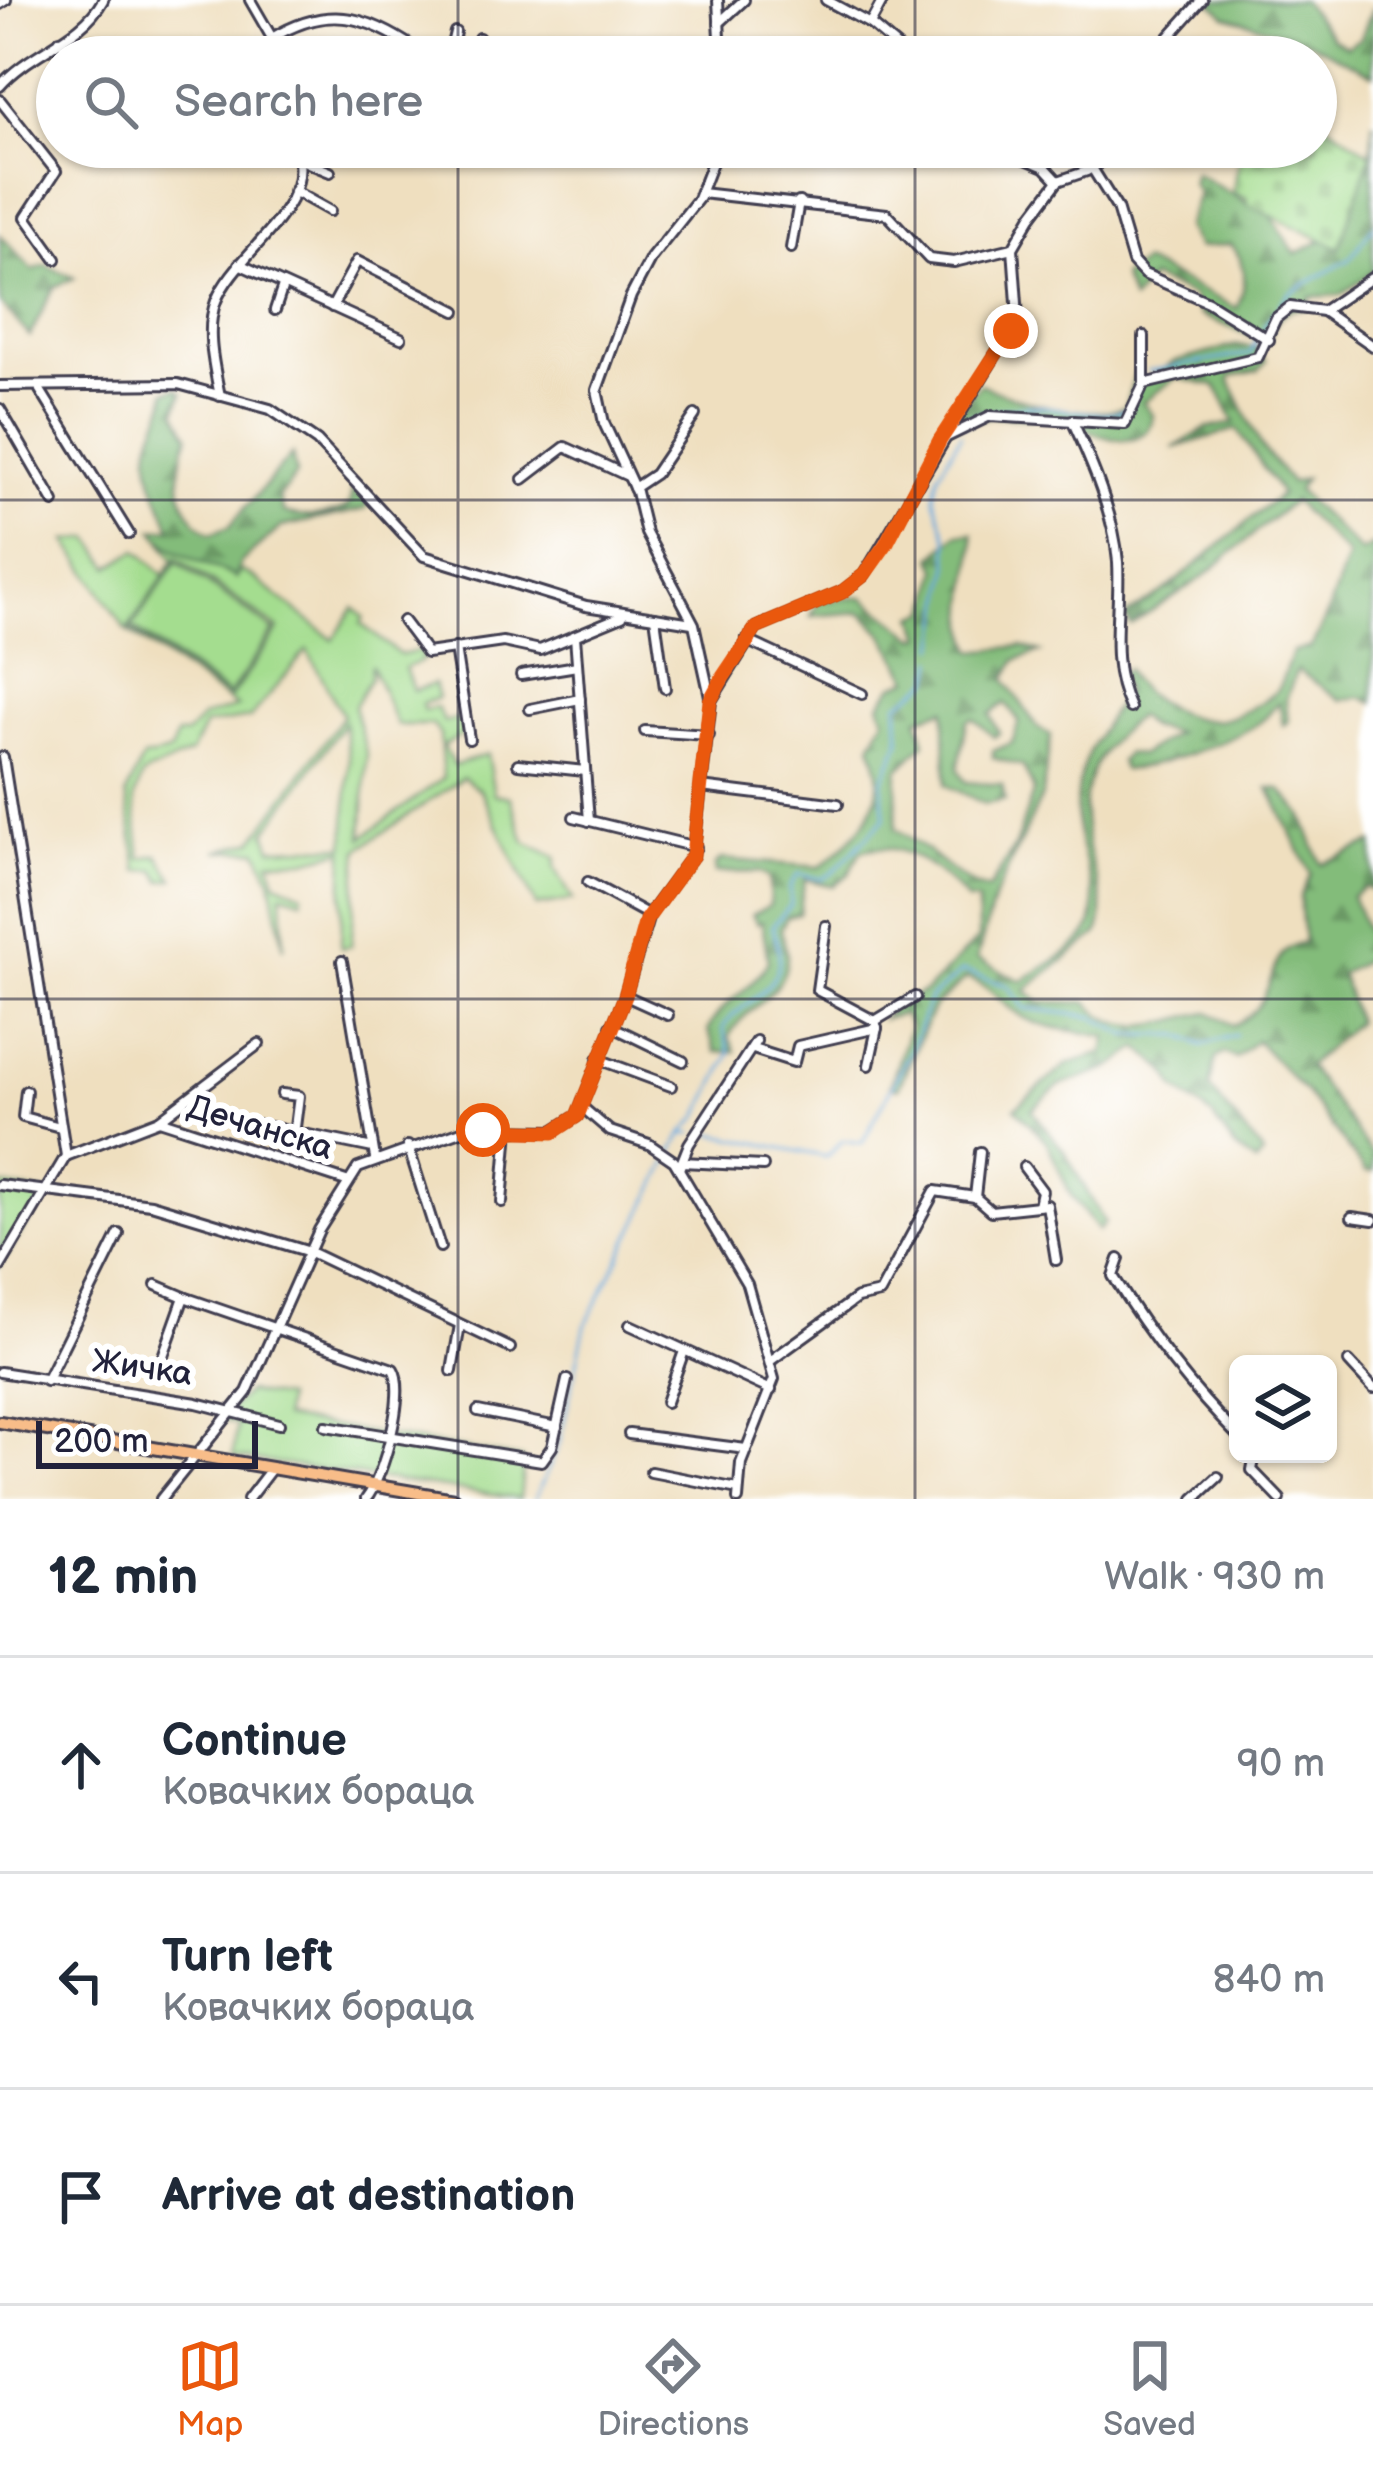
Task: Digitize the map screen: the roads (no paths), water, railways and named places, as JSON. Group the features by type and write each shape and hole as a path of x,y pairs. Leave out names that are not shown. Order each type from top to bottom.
{"main road":[{"path":"0,1422 452,1499"}],"street":[{"path":"66,36 86,25 103,0"},
{"path":"250,0 271,36"},
{"path":"718,0 720,36"},
{"path":"719,22 744,0"},
{"path":"826,0 884,36"},
{"path":"870,24 883,0"},
{"path":"1170,36 1202,0"},
{"path":"275,36 312,15 346,15 372,22 394,36"},
{"path":"333,25 346,15"},
{"path":"454,36 455,32"},
{"path":"0,86 20,63 36,54"},
{"path":"0,100 36,146"},
{"path":"54,168 26,217 56,259"},
{"path":"220,395 211,339 214,307 239,265 277,222 294,191 298,168"},
{"path":"321,168 330,172"},
{"path":"260,1125 374,1153 464,1130 563,1129 582,1108 625,996 649,915 696,847 710,701 694,624 646,533 630,477 604,423 597,390 651,258 701,193 710,168"},
{"path":"1046,168 1058,181"},
{"path":"710,701 756,628 842,592 864,575 886,544 940,440 997,359 1018,317 1013,248 1058,181 1092,168 1117,208 1133,262 1144,274 1208,302 1269,340"},
{"path":"294,191 330,211"},
{"path":"701,193 886,214 928,259 954,262 1013,248"},
{"path":"791,248 799,202"},
{"path":"332,307 358,261 456,311"},
{"path":"239,265 401,338"},
{"path":"1323,311 1373,278"},
{"path":"275,310 283,286"},
{"path":"1144,384 1258,356 1276,318 1290,307 1323,311 1373,346"},
{"path":"940,440 990,416 1072,419 1106,427 1125,424 1144,384 1144,336"},
{"path":"0,386 40,390 110,382 198,388 270,409 317,441 424,556 517,588 623,615 694,624"},
{"path":"40,390 129,534"},
{"path":"0,409 54,502"},
{"path":"634,488 655,474 695,415"},
{"path":"1072,419 1095,468 1118,559 1118,681 1130,708"},
{"path":"523,479 565,447 630,477"},
{"path":"404,621 427,652 503,642 540,650 623,615"},
{"path":"656,617 665,688"},
{"path":"575,636 589,821"},
{"path":"746,640 862,694"},
{"path":"455,649 469,739"},
{"path":"520,675 577,666"},
{"path":"530,709 580,700"},
{"path":"645,731 709,735"},
{"path":"0,1267 66,1156 3,757"},
{"path":"518,764 585,771"},
{"path":"701,787 838,804"},
{"path":"574,817 696,847"},
{"path":"588,882 649,915"},
{"path":"826,926 817,990 876,1024"},
{"path":"342,962 374,1153"},
{"path":"625,996 668,1016"},
{"path":"678,1164 754,1045 794,1062 798,1046 876,1024 915,997"},
{"path":"868,1065 876,1024"},
{"path":"611,1026 683,1061"},
{"path":"66,1156 159,1120 259,1044"},
{"path":"598,1059 671,1086"},
{"path":"26,1091 23,1118 61,1127"},
{"path":"282,1094 299,1096 294,1135"},
{"path":"582,1108 610,1131 678,1164 747,1285 770,1361 771,1390 746,1449 738,1494 652,1472"},
{"name":"Дечанска","path":"159,1120 346,1181"},
{"path":"502,1202 508,1130"},
{"path":"408,1146 440,1247"},
{"path":"975,1197 980,1152"},
{"path":"160,1499 247,1391 346,1181 374,1153"},
{"path":"678,1164 764,1166"},
{"path":"1024,1167 1042,1190 1038,1206"},
{"path":"0,1185 151,1204 310,1252 510,1348"},
{"path":"770,1361 857,1298 880,1293 935,1191 975,1197 991,1211 1047,1205 1056,1260"},
{"path":"1352,1216 1373,1220"},
{"path":"46,1381 119,1234"},
{"path":"1119,1259 1114,1276 1129,1301 1205,1405 1229,1428"},
{"path":"156,1285 393,1369 400,1388 377,1486 366,1499"},
{"path":"163,1356 184,1297"},
{"path":"452,1371 460,1325"},
{"path":"630,1325 771,1390"},
{"path":"666,1402 684,1351"},
{"path":"1349,1362 1371,1381"},
{"name":"Жичка","path":"0,1372 230,1410 279,1424"},
{"path":"326,1426 542,1461 557,1427 566,1380"},
{"path":"478,1411 557,1427"},
{"path":"629,1434 746,1449"},
{"path":"1253,1463 1252,1470 1280,1499"},
{"path":"248,1499 271,1468"},
{"path":"1193,1499 1218,1477"}],"waterway":[{"path":"1263,328 1289,293 1349,260 1373,226"},
{"path":"1149,371 1250,354 1257,340"},
{"path":"965,425 970,417 1022,407 1091,413 1129,409 1141,376"},
{"path":"937,647 949,568 948,540 934,497 938,475 961,434"},
{"path":"682,1135 699,1116 730,1054 723,1028 774,977 779,953 773,925 791,905 790,886 798,874 822,879 831,874 885,818 882,782 900,742 898,704 931,680 935,660"},
{"path":"703,1132 827,1157 843,1140 862,1143 911,1050 930,998 963,971 1008,986 1024,1008 1094,1017 1127,1035 1179,1035 1202,1045 1236,1035"},
{"path":"672,1153 682,1135 693,1133"},
{"path":"535,1499 559,1444 585,1326 668,1162"}]}
